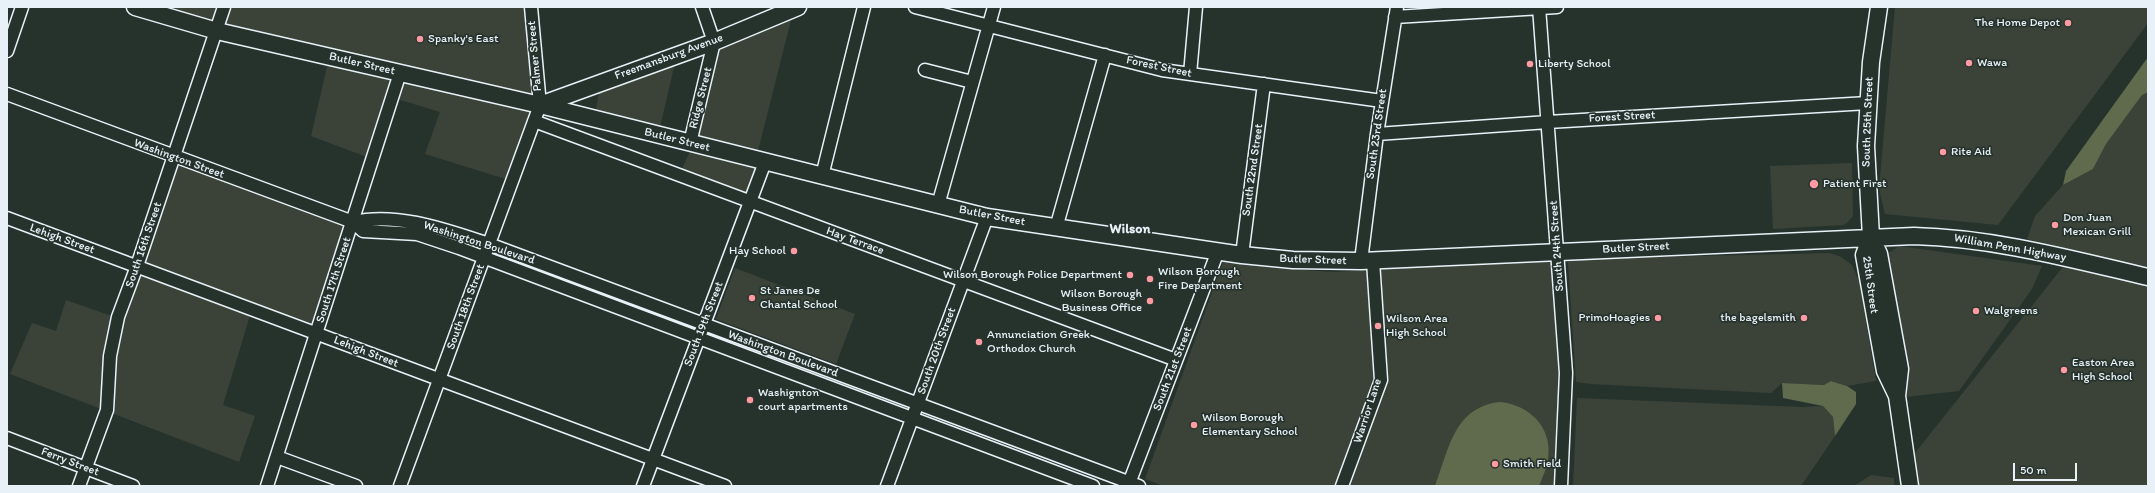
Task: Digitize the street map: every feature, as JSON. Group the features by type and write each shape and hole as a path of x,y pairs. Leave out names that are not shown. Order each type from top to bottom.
{"main road":[{"name":"Butler Street","path":"135,7 217,31 540,105 987,217 1218,252 1293,260 1367,261 1871,237"},
{"name":"Freemansburg Avenue","path":"540,105 714,42 798,7"},
{"name":"South 25th Street","path":"1871,237 1866,165 1868,103 1878,8"},
{"name":"William Penn Highway","path":"1871,237 1926,236 1971,240 2030,250 2148,277"},
{"name":"25th Street","path":"1871,237 1864,255 1885,371 1897,396 1910,486"}],"street":[{"path":"7,51 22,7"},
{"name":"South 16th Street","path":"79,486 107,410 113,336 224,7"},
{"name":"Palmer Street","path":"530,7 540,105"},
{"path":"702,7 714,42"},
{"path":"822,176 864,7"},
{"name":"Forest Street","path":"915,7 1162,70 1382,101"},
{"path":"938,205 994,7"},
{"path":"1190,74 1196,7"},
{"path":"1396,12 1558,7"},
{"name":"South 24th Street","path":"1539,8 1566,373 1561,486"},
{"name":"South 23rd Street","path":"1367,261 1377,134 1396,12"},
{"name":"Ridge Street","path":"690,143 714,42"},
{"path":"1056,228 1105,55"},
{"path":"925,70 972,82"},
{"name":"South 17th Street","path":"267,486 400,73"},
{"name":"South 22nd Street","path":"1242,255 1264,84"},
{"name":"Washington Street","path":"7,94 353,222"},
{"name":"Forest Street","path":"1377,134 1548,122 1868,103"},
{"name":"South 18th Street","path":"400,486 540,105"},
{"name":"Hay Terrace","path":"534,122 1176,360"},
{"name":"South 19th Street","path":"643,486 765,162"},
{"name":"South 20th Street","path":"887,486 987,217"},
{"name":"Lehigh Street","path":"7,218 725,486"},
{"name":"Washington Boulevard","path":"353,222 379,218 448,230 704,324 1132,485"},
{"name":"Washington Boulevard","path":"353,222 363,231 416,234 484,258 1093,486"},
{"name":"South 21st Street","path":"1132,485 1176,360 1218,252"},
{"name":"Warrior Lane","path":"1342,486 1381,380 1367,261"},
{"name":"Ferry Street","path":"7,438 133,486"},
{"path":"277,457 356,486"}],"shaded area":[{"path":"147,7 529,7 541,106 512,181 425,154 440,112 394,98 372,159 311,136 329,58"},
{"path":"1895,7 2148,7 2148,23 1998,225 1885,214 1879,189"},
{"path":"793,12 758,151 764,154 747,204 679,175 694,143 594,121 599,92 675,63 660,127 694,134 716,44"},
{"path":"2148,80 2148,268 2027,239 2035,216 2063,185 2093,169 2106,144 2142,95"},
{"path":"175,161 351,225 316,338 251,312 223,405 255,416 239,462 10,374 32,323 56,331 66,300 120,319"},
{"path":"1852,163 1853,216 1848,222 1844,225 1773,229 1770,166"},
{"path":"1899,246 2042,266 2032,289 1959,391 1905,397 1883,257"},
{"path":"1830,253 1841,257 1852,265 1859,281 1876,381 1847,386 1832,381 1824,385 1782,383 1771,393 1576,382 1568,262 1574,259"},
{"name":"Wilson Area High School","path":"1224,259 1272,268 1335,272 1551,259 1560,381 1555,486 1164,486 1145,479"},
{"name":"Easton Area High School","path":"2066,263 2148,283 2148,486 1914,486 1911,458"},
{"path":"735,268 855,314 836,364 716,319"},
{"path":"1577,398 1802,407 1823,406 1833,417 1835,436 1801,486 1573,486"},
{"path":"1871,475 1894,478 1894,486 1854,486"}],"green space":[{"path":"2148,57 2148,92 2142,95 2106,144 2093,169 2063,185 2066,171"},
{"path":"1831,381 1847,386 1856,392 1856,404 1835,436 1833,417 1823,406 1783,398 1782,383 1824,385"},
{"path":"1500,402 1511,404 1530,413 1543,428 1547,437 1549,448 1546,469 1539,486 1435,486 1450,444 1463,421 1472,412 1485,406"}],"place":[{"name":"The Home Depot","path":"2068,23"},
{"name":"Spanky's East","path":"420,39"},
{"name":"Wawa","path":"1969,63"},
{"name":"Liberty School","path":"1530,64"},
{"name":"Rite Aid","path":"1943,152"},
{"name":"Patient First","path":"1814,184"},
{"name":"Don Juan Mexican Grill","path":"2055,225"},
{"name":"Hay School","path":"794,251"},
{"name":"Wilson Borough Police Department","path":"1130,275"},
{"name":"Wilson Borough Fire Department","path":"1150,279"},
{"name":"St Janes De Chantal School","path":"752,298"},
{"name":"Wilson Borough Business Office","path":"1150,301"},
{"name":"Walgreens","path":"1976,311"},
{"name":"PrimoHoagies","path":"1658,318"},
{"name":"the bagelsmith","path":"1804,318"},
{"name":"Wilson Area High School","path":"1378,326"},
{"name":"Annunciation Greek Orthodox Church","path":"979,342"},
{"name":"Easton Area High School","path":"2064,370"},
{"name":"Washignton court apartments","path":"750,400"},
{"name":"Wilson Borough Elementary School","path":"1194,425"},
{"name":"Smith Field","path":"1495,464"}],"district":[{"name":"Wilson","path":"1130,229"}]}
